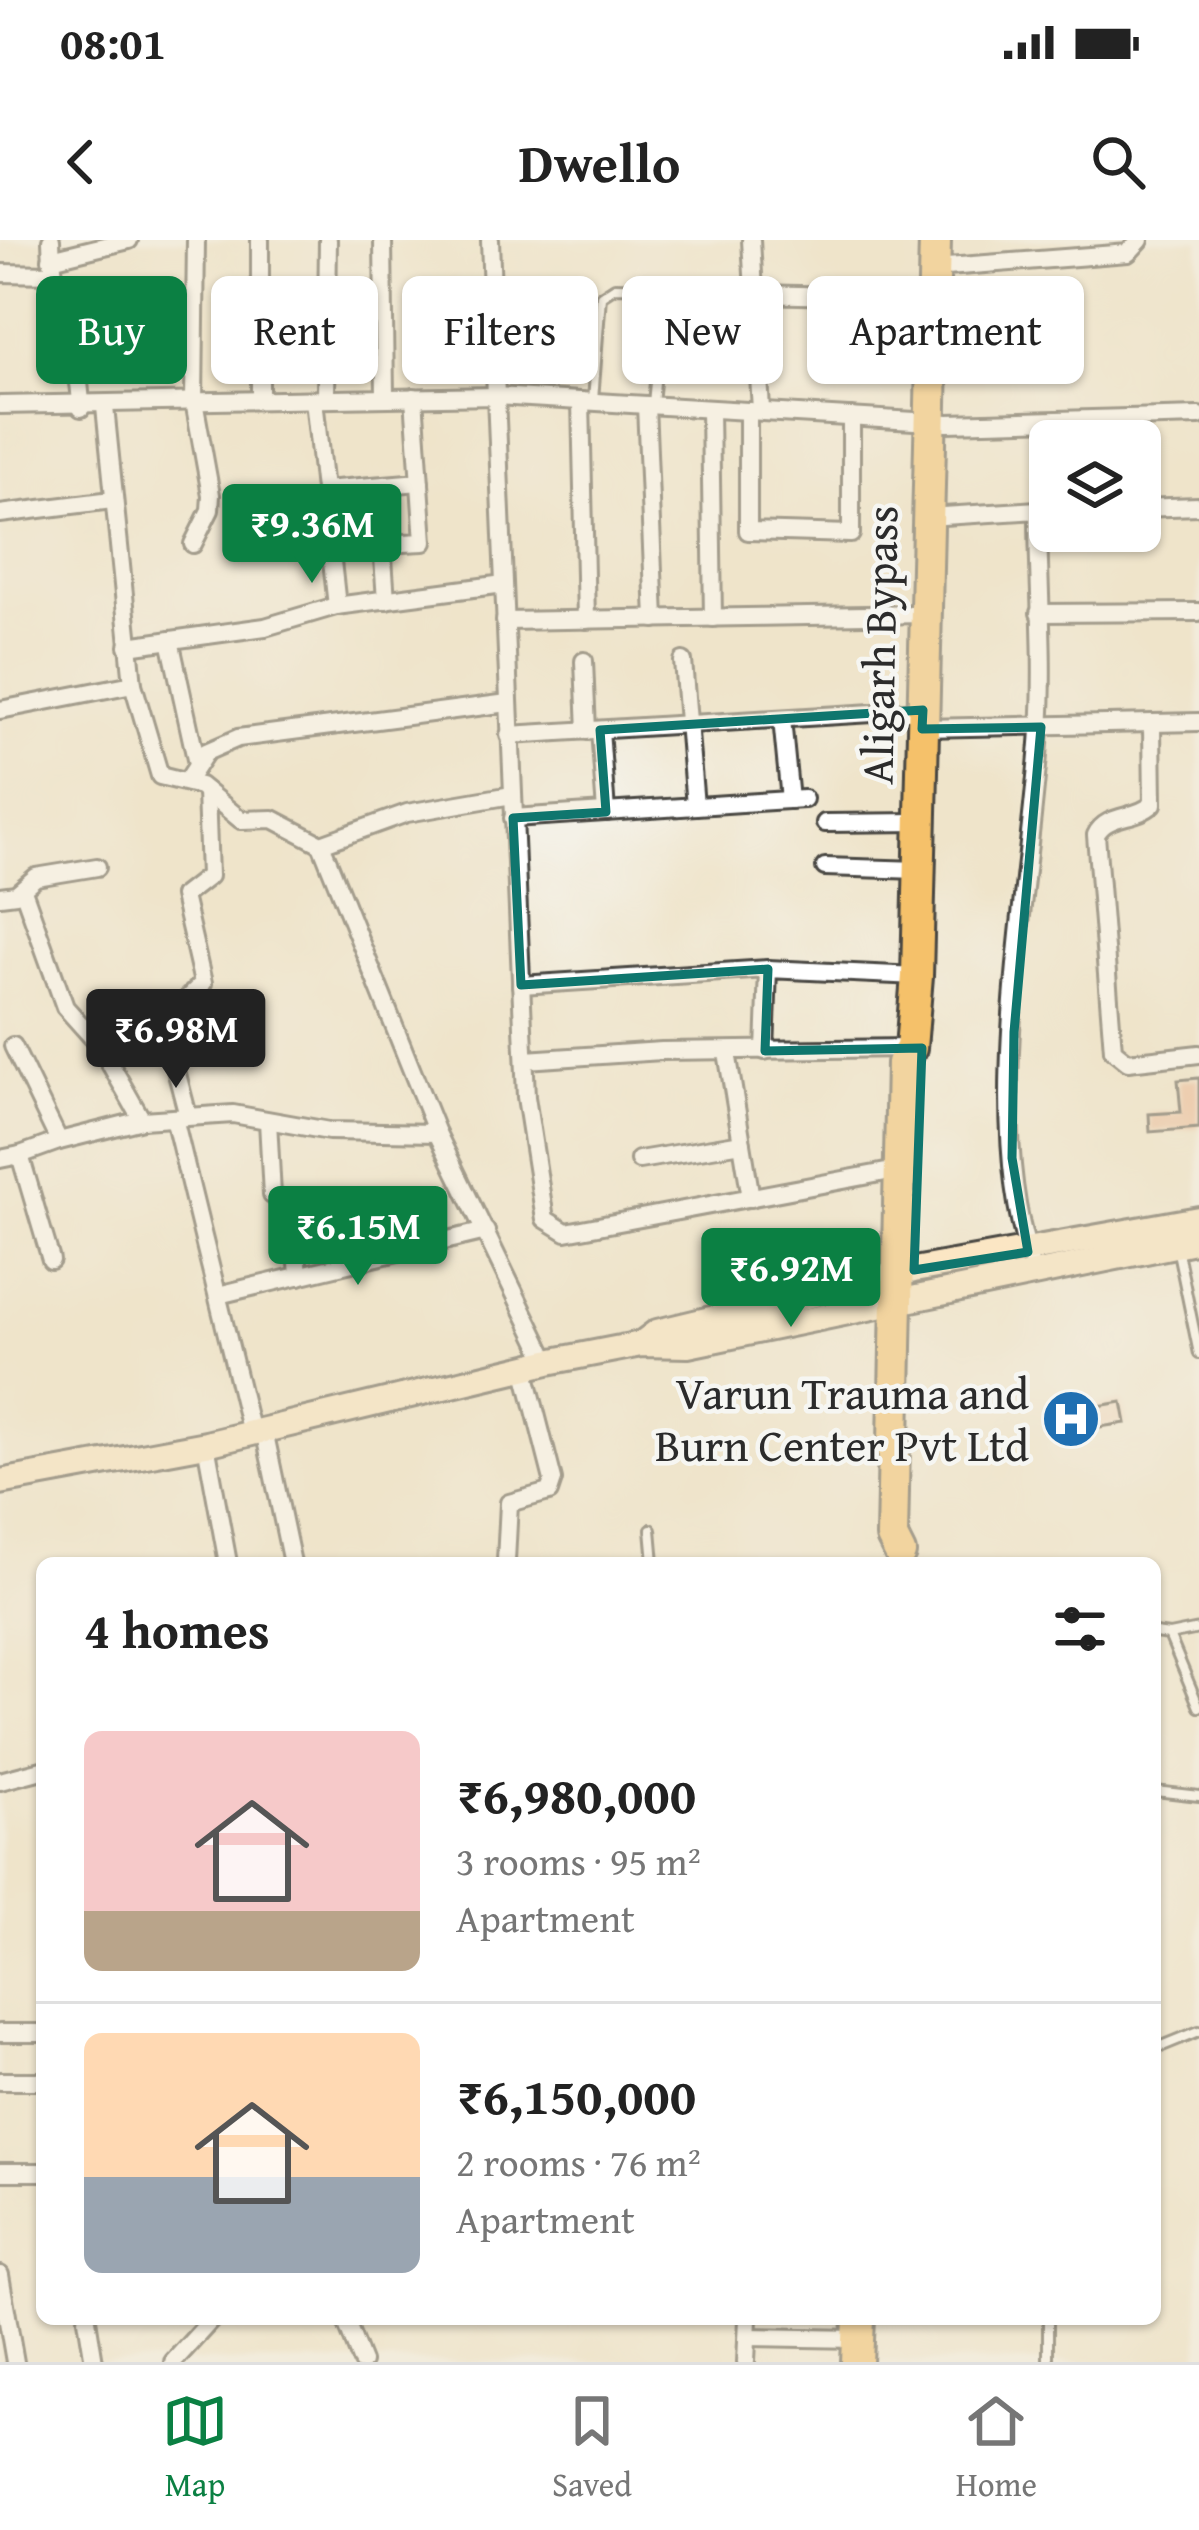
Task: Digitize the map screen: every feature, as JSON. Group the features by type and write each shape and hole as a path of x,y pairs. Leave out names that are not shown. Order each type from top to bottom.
{"highway":[{"name":"Aligarh Bypass","path":"905,1286 902,1063 911,1050 920,822 936,723 925,614 943,516 946,422 934,268"},
{"name":"Aligarh Bypass","path":"900,1557 892,1537 921,1061 911,1050"}],"main road":[{"path":"1032,1264 1199,1219"},
{"path":"0,1482 206,1444 640,1344 688,1345 905,1286 1188,1243"}],"street":[{"path":"51,240 52,267 76,346 81,408"},
{"path":"0,273 52,267 129,240"},
{"path":"193,544 210,510 211,494 194,401 196,240"},
{"path":"260,240 260,397"},
{"path":"328,240 320,399 337,606"},
{"path":"383,240 385,396"},
{"path":"490,240 525,1060 545,1219 566,1232 902,1169"},
{"path":"751,240 753,276"},
{"path":"783,290 934,268 1128,253 1140,240"},
{"path":"755,384 748,531 851,534 851,417"},
{"path":"0,405 81,408 260,397 496,396 946,422 1199,416"},
{"path":"386,599 382,544 424,542 414,397"},
{"path":"586,620 587,401"},
{"path":"649,405 655,619"},
{"path":"105,407 133,684 154,767 169,780 187,781 206,791 241,820 273,820 321,844 437,1133 486,1231 536,1365 553,1480 549,1492 509,1503 506,1557"},
{"path":"710,409 713,618"},
{"path":"324,490 420,482"},
{"path":"0,514 112,500"},
{"path":"1161,507 1199,506"},
{"path":"943,516 1029,511"},
{"path":"1032,1264 1017,1219 1012,1158 1014,1032 1041,727 1042,552"},
{"path":"128,646 265,627 337,606 504,584"},
{"path":"1039,613 1199,612"},
{"path":"505,621 925,614"},
{"path":"170,640 196,764"},
{"path":"584,661 606,812"},
{"path":"683,661 695,806"},
{"path":"0,710 133,684"},
{"path":"187,781 206,752 238,738 508,703"},
{"path":"513,818 797,800 782,719"},
{"path":"508,736 782,719 1041,727 1199,722"},
{"path":"1152,726 1153,804 1143,813 1100,826 1096,835 1113,1050 1128,1062 1199,1054"},
{"path":"206,791 208,876 183,896 204,976 170,1015 165,1028 218,1295 290,1557"},
{"path":"321,844 407,813 512,795"},
{"path":"825,823 920,822"},
{"path":"0,896 23,890 36,877 97,867"},
{"path":"825,867 919,870"},
{"path":"23,890 65,1007 100,1046 142,1120"},
{"path":"521,985 768,969 917,976"},
{"path":"765,1051 768,969"},
{"path":"13,1046 59,1141"},
{"path":"525,1060 911,1050"},
{"path":"727,1052 751,1198"},
{"path":"0,1159 142,1120 181,1117 268,1121 377,1136 437,1133"},
{"path":"268,1121 272,1196 293,1207 298,1276"},
{"path":"639,1160 742,1143"},
{"path":"20,1155 51,1260"},
{"path":"218,1295 486,1231"},
{"path":"206,1444 226,1557"},
{"path":"0,1781 36,1772"},
{"path":"0,2033 36,2033"},
{"path":"0,2081 36,2081"},
{"path":"0,2172 36,2172"},
{"path":"0,2276 15,2362"},
{"path":"88,2325 94,2362"},
{"path":"173,2362 207,2325"},
{"path":"347,2325 362,2362"},
{"path":"746,2362 748,2328 858,2340"}],"lane":[{"path":"587,401 601,296 615,287 650,288 662,304 649,405"},
{"path":"1188,1243 1199,1354"},
{"path":"652,1529 654,1557"},
{"path":"1161,1634 1199,1629"},
{"path":"1169,1635 1199,1707"},
{"path":"1161,1792 1199,1796"},
{"path":"1161,2047 1199,2031"},
{"path":"1048,2325 1048,2362"}],"highlighted area":[{"path":"923,710 922,729 1041,727 1014,1032 1012,1158 1028,1252 914,1270 922,1048 765,1051 768,969 521,985 513,818 606,812 600,730"}],"building":[{"path":"1199,1078 1199,1128 1150,1132 1149,1114 1181,1112 1178,1080"},
{"path":"1122,1402 1126,1423 1067,1432 1063,1412"}],"place":[{"name":"Varun Trauma and Burn Center Pvt Ltd","path":"1071,1419"}]}
